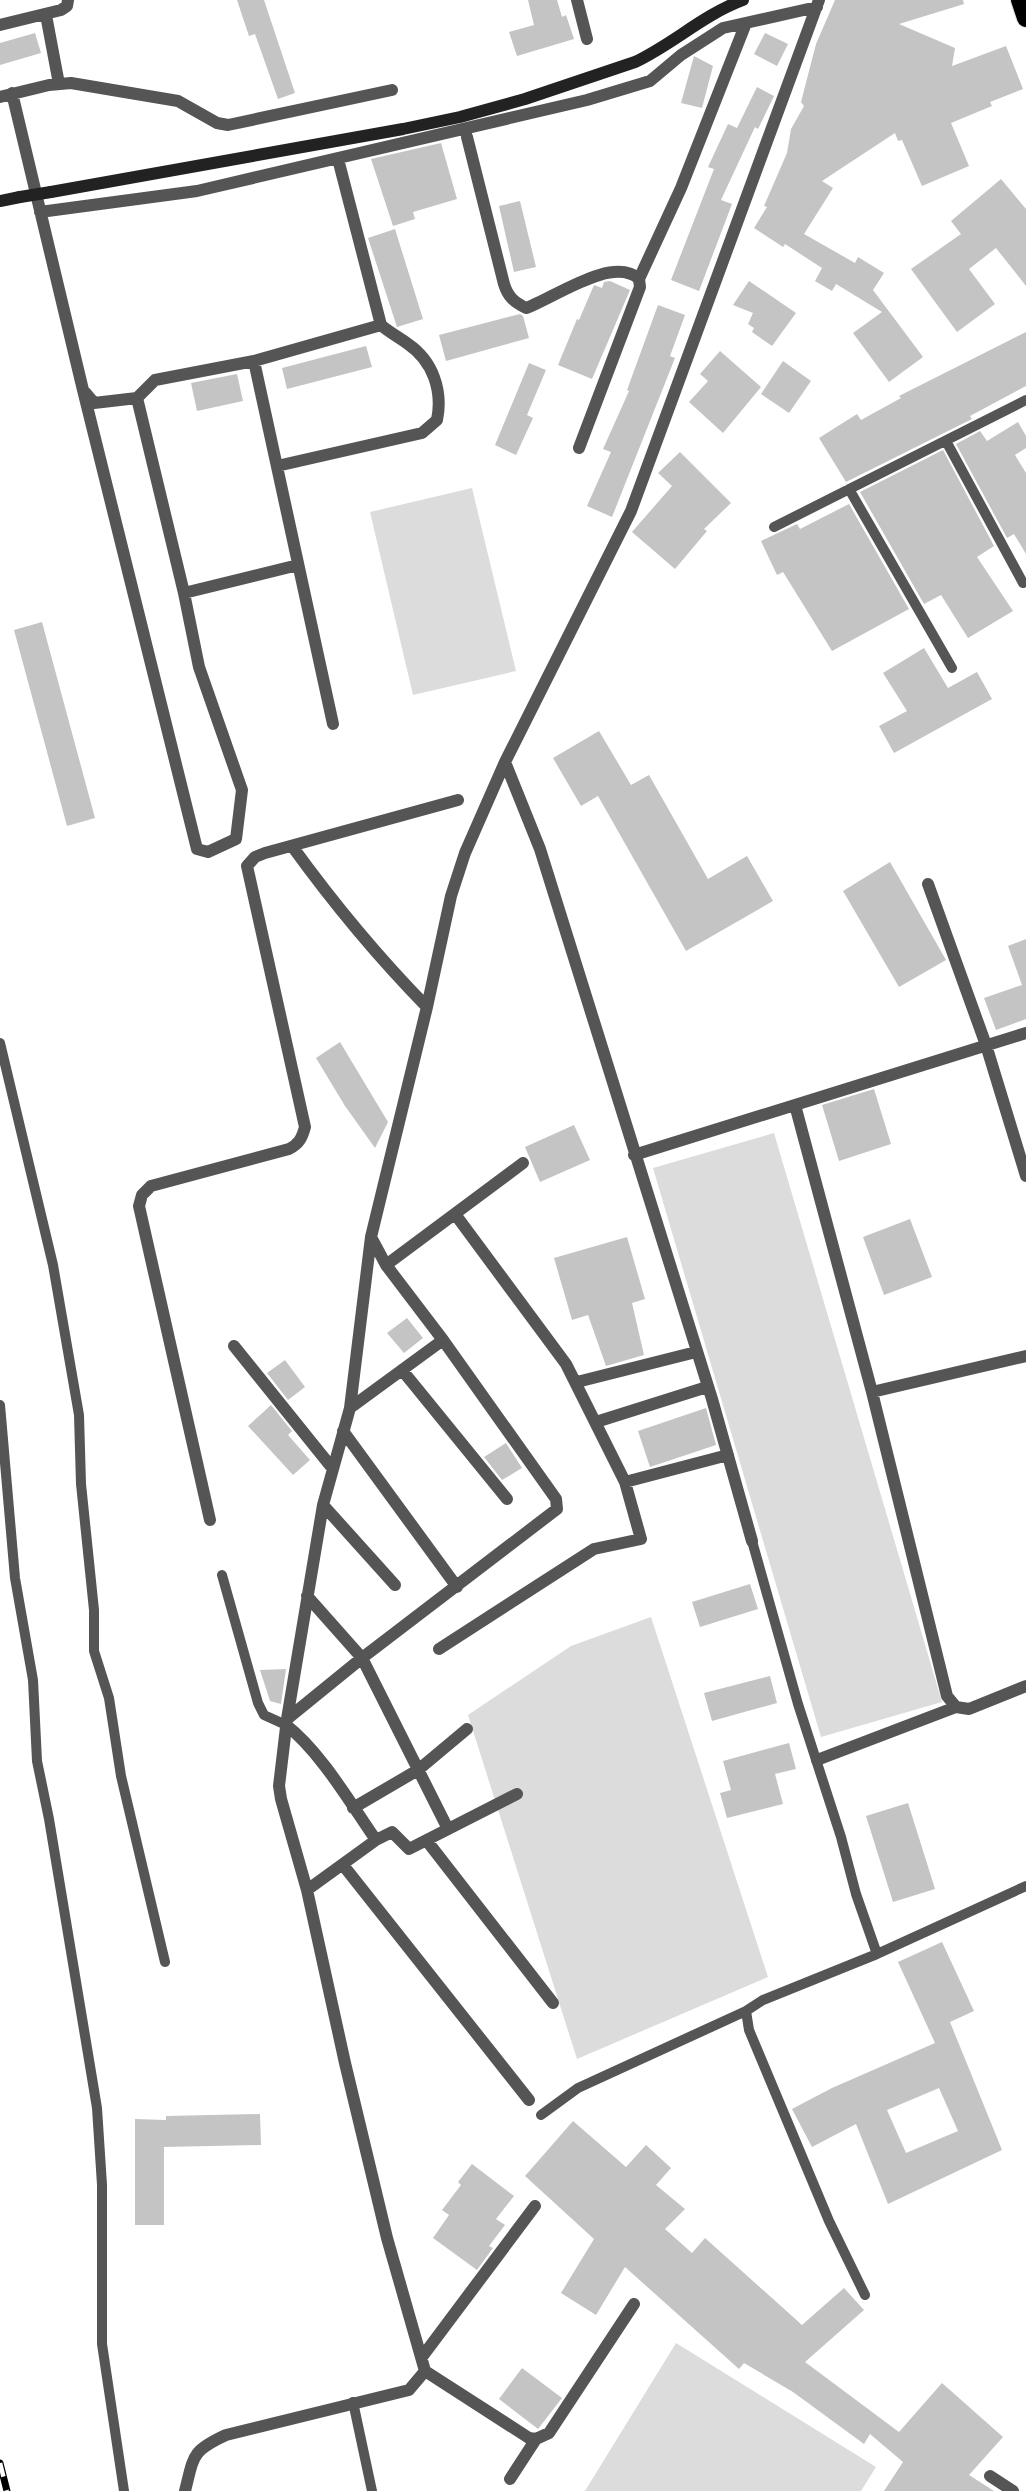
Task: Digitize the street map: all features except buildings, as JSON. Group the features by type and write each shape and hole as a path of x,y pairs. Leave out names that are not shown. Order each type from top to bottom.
{"highway":[{"path":"1020,0 1026,18"}],"street":[{"path":"0,25 46,15 68,6 68,0"},
{"path":"577,0 587,39"},
{"path":"0,201 414,127 525,99 635,62 652,54 706,17 743,0"},
{"path":"40,212 197,191 587,100 650,81 681,55 723,28 818,3"},
{"path":"536,2439 529,2438 425,2372 385,2228 345,2063 308,1890 279,1786 287,1722 323,1505 350,1408 371,1237 427,1007 451,896 465,853 504,762 631,511 818,3"},
{"path":"46,15 59,84"},
{"path":"579,448 640,287 639,279 681,188 746,23"},
{"path":"137,398 184,593 199,667 242,790 236,839 208,852 196,849 40,212 6,95 71,83 178,101 217,123 228,125 392,90"},
{"path":"467,136 504,284 508,295 517,304 526,308 541,303 579,282 624,270 639,279"},
{"path":"277,466 422,433 437,420 438,395 434,374 423,357 381,325 338,159"},
{"path":"83,390 94,403 137,398 154,380 254,361 381,325"},
{"path":"254,361 333,724"},
{"path":"184,593 298,565"},
{"path":"504,762 540,849 728,1455 752,1541"},
{"path":"210,1520 139,1206 142,1195 151,1186 289,1149 297,1145 302,1137 305,1127 247,866 255,857 459,800"},
{"path":"292,846 381,961 427,1007"},
{"path":"928,884 986,1045 1026,1176"},
{"path":"634,1155 1026,1033"},
{"path":"795,1105 872,1392 947,1696 956,1707"},
{"path":"386,1265 523,1163"},
{"path":"439,1649 594,1550 641,1539 625,1482 577,1382 455,1214"},
{"path":"287,1722 362,1658 557,1509 556,1499 443,1340 386,1265 371,1237"},
{"path":"350,1408 443,1340"},
{"path":"234,1346 333,1469"},
{"path":"577,1382 696,1352"},
{"path":"872,1392 1026,1356"},
{"path":"402,1370 507,1499"},
{"path":"596,1422 707,1387"},
{"path":"343,1431 457,1587"},
{"path":"625,1482 728,1455"},
{"path":"323,1505 395,1585"},
{"path":"308,1596 362,1658 448,1829"},
{"path":"817,1760 956,1707 969,1709 1026,1686"},
{"path":"287,1722 376,1840"},
{"path":"353,1808 418,1770 467,1729"},
{"path":"308,1890 376,1840 392,1832 409,1848 517,1794"},
{"path":"427,1841 553,2003"},
{"path":"343,1865 529,2100"},
{"path":"422,2357 535,2206"},
{"path":"510,2479 536,2439 549,2433 634,2304"},
{"path":"185,2491 194,2456 210,2442 226,2435 409,2390 425,2372"},
{"path":"990,2475 1013,2491"}],"lane":[{"path":"774,527 1026,400"},
{"path":"946,441 1023,583"},
{"path":"849,489 952,668"},
{"path":"0,1043 54,1265 78,1415 81,1484 94,1610 94,1651 109,1698 121,1776 165,1962"},
{"path":"0,1405 15,1578 33,1680 37,1761 49,1819 97,2108 102,2185 102,2344 123,2491"},
{"path":"752,1541 798,1704 817,1760 856,1894 877,1954"},
{"path":"222,1575 258,1703 264,1714 287,1722"},
{"path":"541,2115 578,2088 746,2011 763,2000 877,1954 1026,1886"},
{"path":"746,2011 749,2030 829,2221 865,2295"},
{"path":"353,2402 372,2491"}],"shaded area":[{"path":"472,488 516,671 413,695 370,512"},
{"path":"774,1133 942,1702 821,1737 653,1168"},
{"path":"651,1617 768,1977 577,2059 468,1715 571,1646"},
{"path":"676,2343 876,2467 861,2491 585,2491"}],"railway":[{"path":"0,2463 7,2491"}]}
